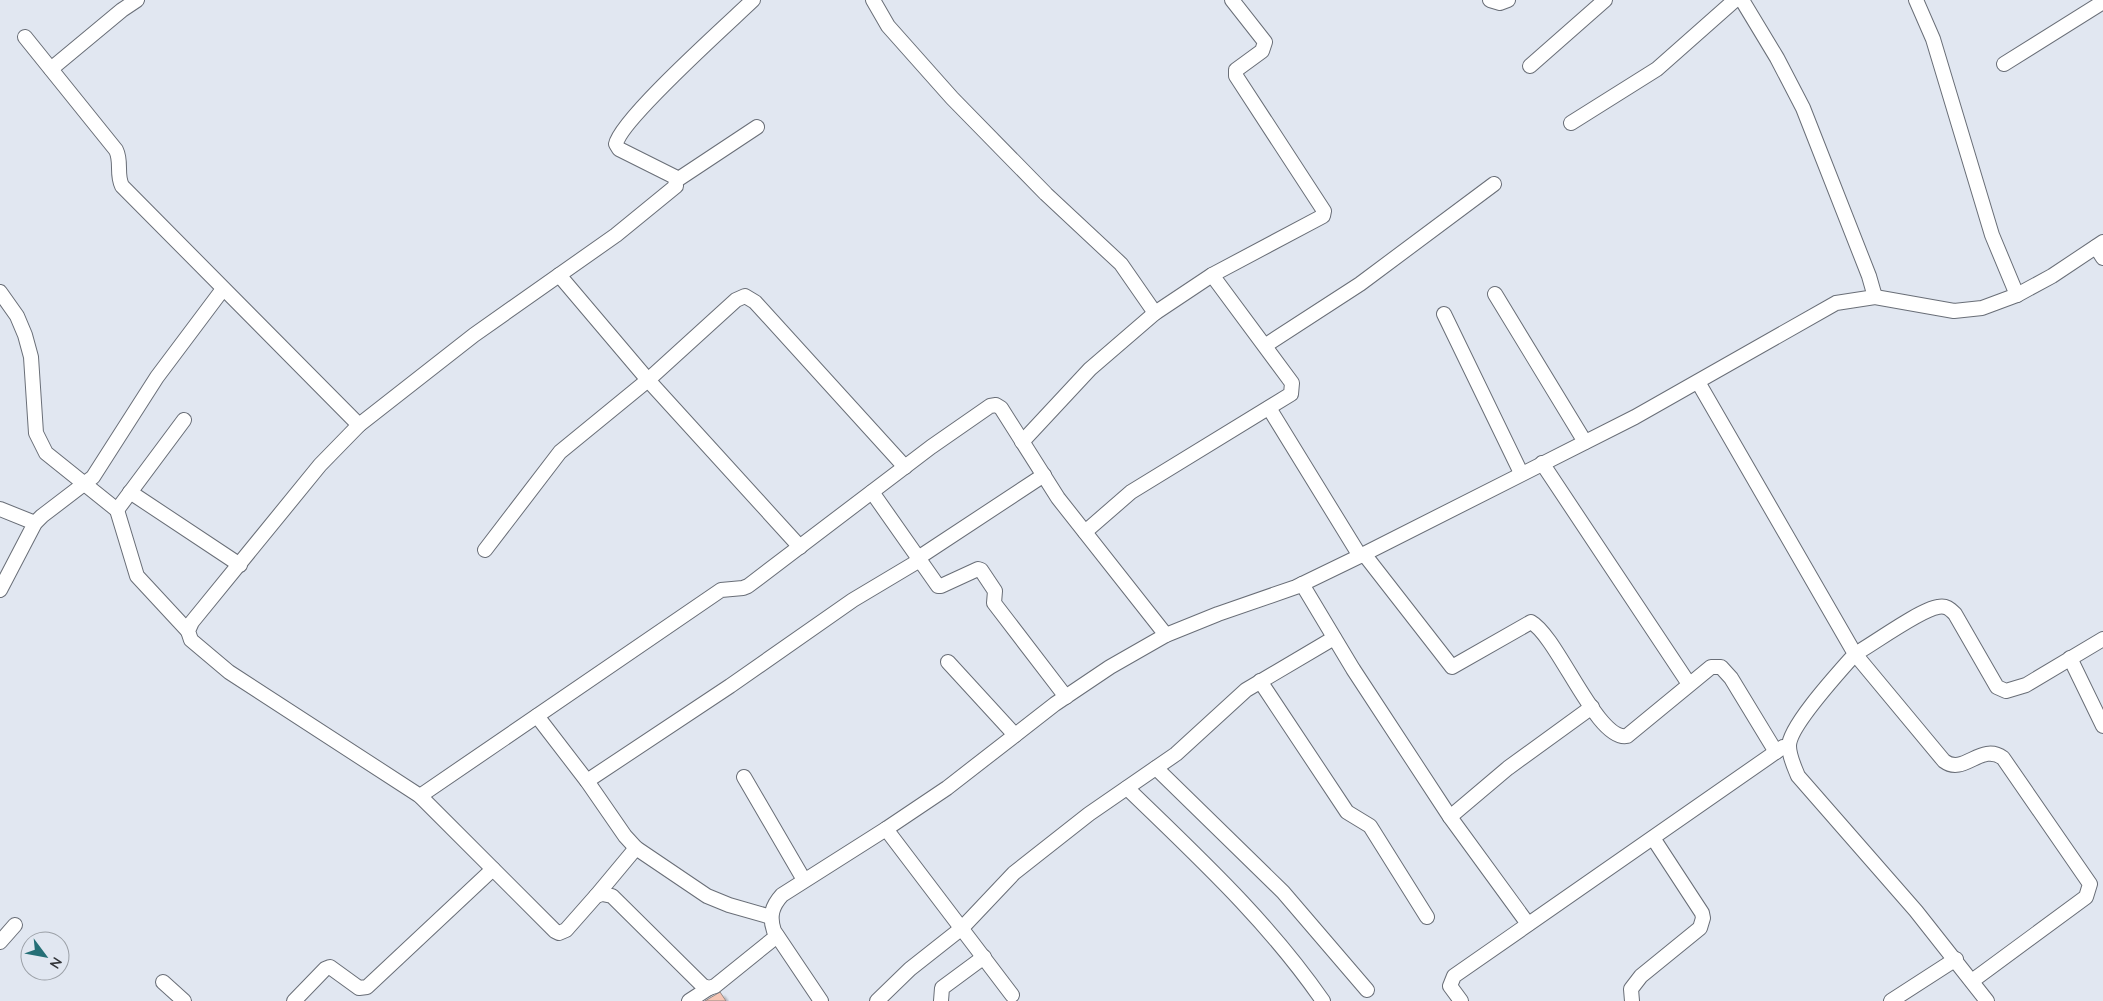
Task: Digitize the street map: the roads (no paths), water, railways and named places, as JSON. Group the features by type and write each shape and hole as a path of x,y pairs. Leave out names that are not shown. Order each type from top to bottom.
{"street":[{"path":"51,69 122,10 137,0"},
{"path":"677,180 619,149 616,144 618,136 640,110 753,0"},
{"path":"872,0 888,26 952,98 1046,194 1121,264 1155,313"},
{"path":"1022,442 1090,369 1155,313 1212,275 1321,217 1324,211 1236,76 1239,68 1262,51 1265,42 1232,0"},
{"path":"1490,0 1500,3 1508,0"},
{"path":"1530,66 1605,0"},
{"path":"1571,123 1657,69 1735,0"},
{"path":"1742,0 1785,71 1803,108 1866,267 1875,297"},
{"path":"1916,0 1933,39 1992,235 2017,295"},
{"path":"2004,64 2103,2"},
{"path":"25,37 116,150 119,155 119,180 122,186 359,425"},
{"path":"188,631 192,622 320,466 359,425 474,335 616,235 673,190 677,180 756,127"},
{"path":"1266,346 1346,294 1494,184"},
{"path":"821,1001 778,936 771,917 774,905 782,895 947,788 1066,696 1110,667 1166,635 1302,584 1362,555 1585,442 1698,382 1836,303 1875,297 1954,310 1982,308 2017,295 2101,249"},
{"path":"559,275 648,380 800,547"},
{"path":"1084,532 1131,492 1289,397 1293,387 1266,346 1212,275"},
{"path":"0,590 35,523 85,485 100,468 157,377 223,289"},
{"path":"0,292 17,316 29,349 36,434 46,454 117,510 137,576 188,631 191,640 229,672 420,796 558,933 566,930 636,848"},
{"path":"1495,294 1585,442"},
{"path":"485,550 560,452 648,380 736,300 745,296 755,302 905,467"},
{"path":"1444,314 1521,473"},
{"path":"1698,382 1855,654 1944,761 1951,766 1958,766 1986,753 1995,752 2003,758 2090,884 2086,897 1972,981"},
{"path":"420,796 721,590 748,586 905,467 990,406 996,405 1001,408 1044,475 1084,532 1166,635"},
{"path":"1269,408 1362,555 1452,667 1524,624 1531,622 1543,632 1611,732 1621,737 1627,736 1689,684 1711,667 1717,666 1726,670 1776,752"},
{"path":"117,510 184,420"},
{"path":"1542,463 1689,684"},
{"path":"587,781 730,686 853,600 919,559 1044,475"},
{"path":"130,492 240,565"},
{"path":"872,492 940,587 978,569 981,570 996,591 994,603 1066,696"},
{"path":"0,508 35,523"},
{"path":"1302,584 1334,638 1450,817 1528,924"},
{"path":"1461,1001 1450,986 1454,976 1789,744 1825,687 1855,654 1925,612 1943,606 1949,608 1955,614 1997,687 2001,690 2013,690 2026,685 2103,639"},
{"path":"877,1001 910,969 962,928 1014,873 1089,814 1176,754 1246,690 1334,638"},
{"path":"2070,658 2103,726"},
{"path":"948,662 1015,735"},
{"path":"1260,681 1347,812 1370,826 1427,917"},
{"path":"1450,817 1508,768 1592,706"},
{"path":"537,716 587,781 625,836 636,848 707,896 728,906 771,917"},
{"path":"1789,744 1791,758 1806,787 1956,959 1987,1001"},
{"path":"1156,768 1283,892 1367,990"},
{"path":"744,777 804,880"},
{"path":"1127,788 1251,909 1300,967 1323,1001"},
{"path":"886,829 1012,995"},
{"path":"1632,1001 1631,989 1641,976 1700,928 1704,918 1653,838"},
{"path":"294,1001 325,969 330,967 357,987 362,989 367,987 493,869"},
{"path":"596,896 608,894 616,898 703,986 709,988"},
{"path":"0,942 15,925"},
{"path":"689,1001 709,988 716,986 778,936"},
{"path":"941,1001 942,988 984,957"},
{"path":"1891,1001 1956,959"},
{"path":"163,982 184,1001"},
{"path":"357,987 365,1001"}]}
